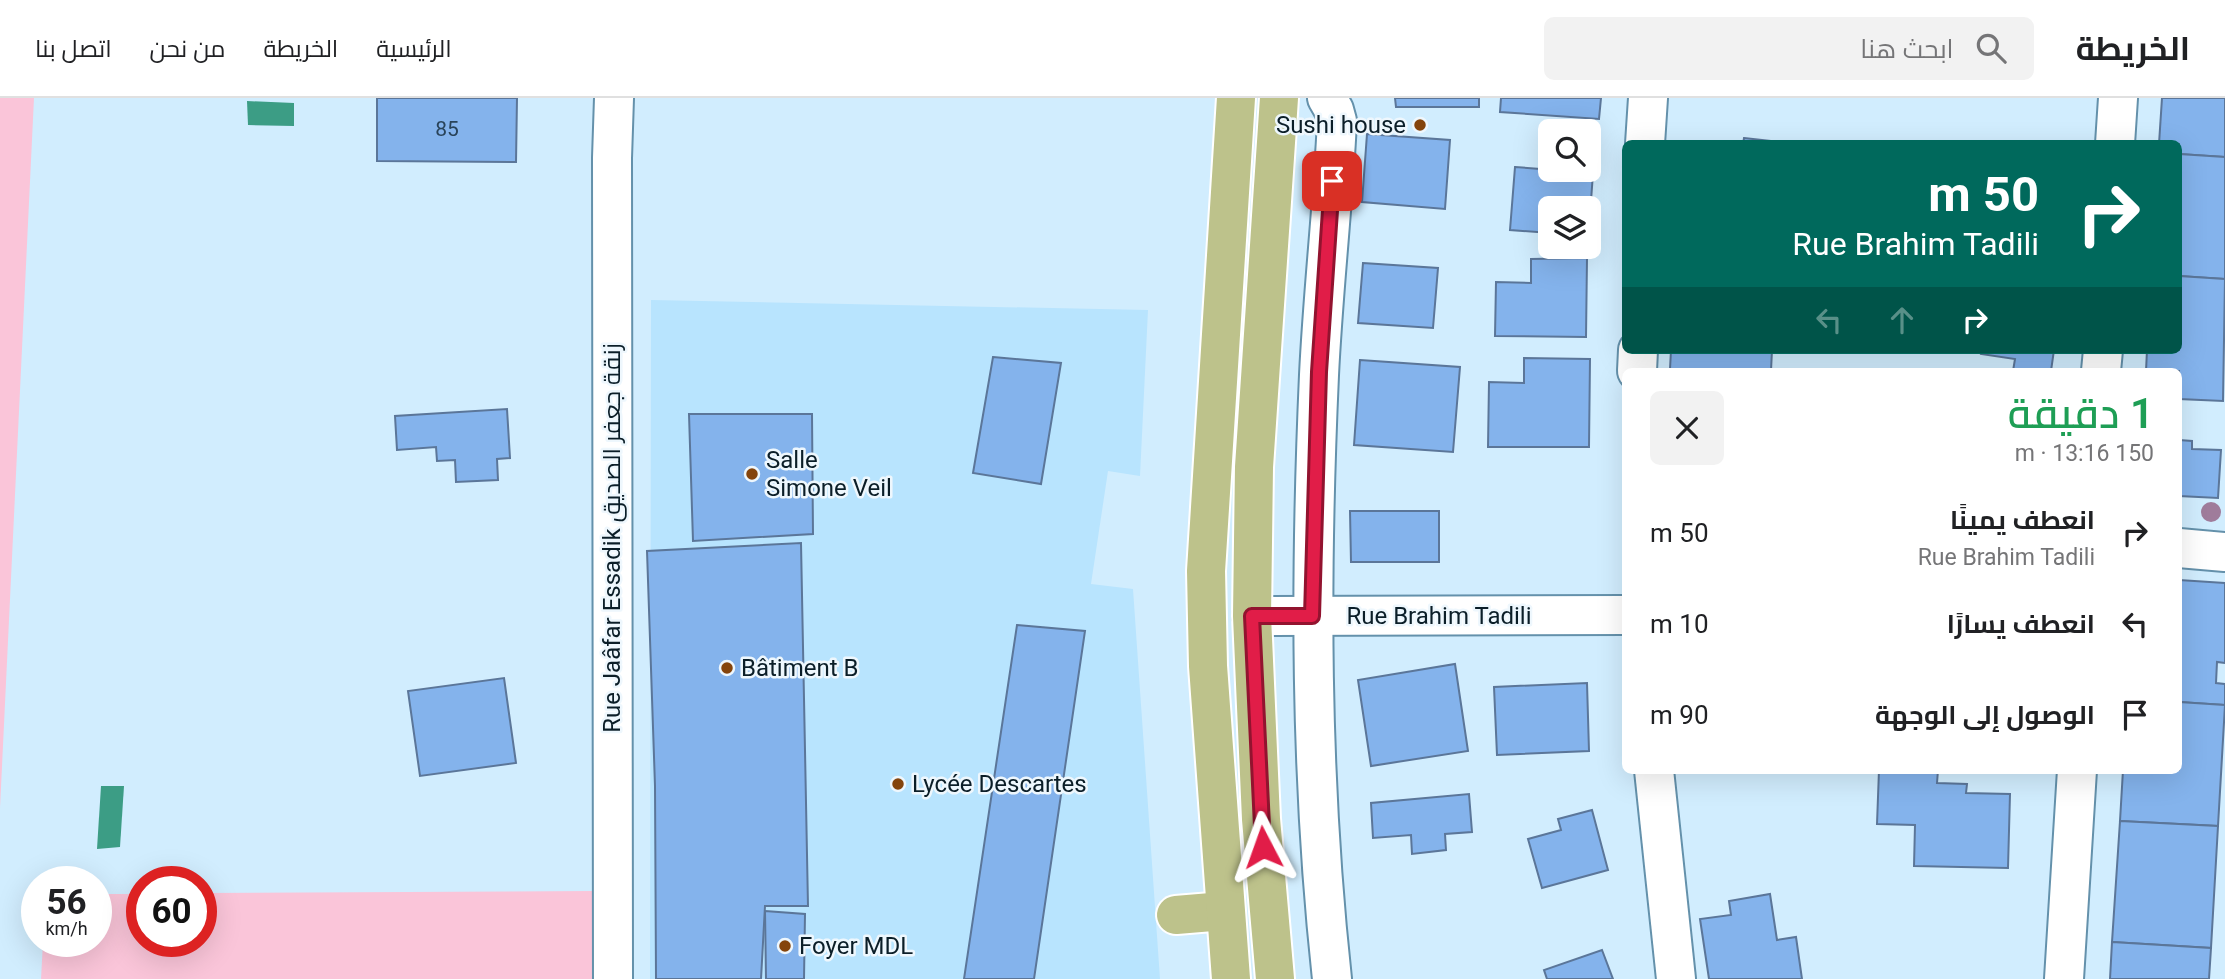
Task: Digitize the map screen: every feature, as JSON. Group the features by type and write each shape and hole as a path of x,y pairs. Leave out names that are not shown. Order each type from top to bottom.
{"main road":[{"path":"1231,979 1209,679 1206,571 1236,98"},
{"path":"1275,979 1261,819 1252,616 1254,467 1279,98"},
{"path":"1177,915 1224,911"}],"street":[{"name":"Rue Jaâfar Essadik زنقة جعفر الصديق","path":"614,98 614,979"},
{"path":"1327,98 1334,110 1336,121 1319,372 1312,616 1320,847 1332,979"},
{"path":"1645,140 1648,98"},
{"path":"2115,140 2118,98"},
{"path":"2182,548 2225,552"},
{"name":"Rue Brahim Tadili","path":"1252,616 1622,615"},
{"path":"1654,774 1676,979"},
{"path":"2064,979 2077,774"}],"shaded area":[{"path":"0,98 34,98 0,808"},
{"path":"247,101 294,103 294,126 248,125"},
{"name":"Lycée Descartes","path":"651,300 1148,310 1140,476 1108,471 1091,584 1133,589 1160,979 650,979"},
{"path":"101,786 124,786 120,847 97,849"},
{"path":"595,891 593,979 41,979 42,957 112,957 112,894 126,894 126,957 217,957 217,893"}],"building":[{"path":"377,98 517,98 516,162 377,161"},
{"path":"1395,98 1479,98 1479,107 1396,107"},
{"path":"1501,98 1601,98 1599,119 1500,112"},
{"path":"2162,98 2225,98 2225,157 2182,154 2182,140 2159,140"},
{"path":"1367,134 1450,140 1445,209 1362,202"},
{"path":"2182,154 2225,157 2225,279 2182,276"},
{"path":"1515,167 1538,169 1538,182 1592,182 1591,196 1538,196 1538,232 1510,230"},
{"path":"1531,259 1587,259 1586,337 1495,336 1496,282 1531,283"},
{"path":"1363,263 1438,268 1433,328 1358,323"},
{"path":"2182,276 2225,279 2223,401 2182,399 2182,368 2146,368 2147,354 2182,354"},
{"path":"1671,354 1772,354 1771,368 1670,368"},
{"path":"1981,354 2053,354 2051,368 2014,368 2015,359"},
{"path":"993,357 1061,363 1041,484 973,473"},
{"path":"1524,358 1590,359 1589,447 1488,447 1489,382 1524,383"},
{"path":"1360,360 1460,367 1453,452 1354,445"},
{"path":"507,409 510,458 497,459 498,480 456,482 455,460 437,461 436,447 397,450 395,416"},
{"name":"Salle Simone Veil","path":"689,414 812,414 813,534 693,541"},
{"path":"2182,440 2192,441 2192,449 2221,450 2218,498 2182,496"},
{"path":"1350,511 1439,511 1439,562 1351,562"},
{"name":"Bâtiment B","path":"801,543 808,906 765,906 761,979 656,979 655,786 647,551"},
{"path":"2182,580 2225,583 2225,663 2217,662 2216,683 2225,684 2225,705 2182,702"},
{"path":"1017,625 1085,631 1034,979 964,979"},
{"path":"1455,664 1468,751 1371,766 1358,680"},
{"path":"504,678 516,763 420,776 408,691"},
{"path":"1587,683 1589,751 1497,755 1494,687"},
{"path":"2182,702 2225,705 2218,826 2120,821 2123,774 2182,774"},
{"path":"1879,774 1938,774 1937,783 1967,784 1966,793 2010,794 2008,868 1914,866 1915,825 1877,824"},
{"path":"1469,794 1472,832 1445,834 1446,850 1412,854 1411,835 1373,838 1371,803"},
{"path":"1592,810 1608,870 1542,888 1528,839 1561,830 1558,819"},
{"path":"2120,821 2218,826 2211,948 2112,942"},
{"path":"1770,894 1777,940 1796,937 1802,979 1709,979 1700,919 1731,915 1729,901"},
{"name":"Foyer MDL","path":"765,911 805,914 804,979 766,979"},
{"path":"2112,942 2211,948 2209,979 2110,979"},
{"path":"1602,950 1613,979 1547,979 1544,970"}],"place":[{"name":"Sushi house","path":"1420,125"},
{"name":"Salle Simone Veil","path":"752,474"},
{"name":"Bâtiment B","path":"727,668"},
{"name":"Lycée Descartes","path":"898,784"},
{"name":"Foyer MDL","path":"785,946"}],"route":[{"path":"1263,847 1252,616 1312,616 1319,372 1332,181"}]}
